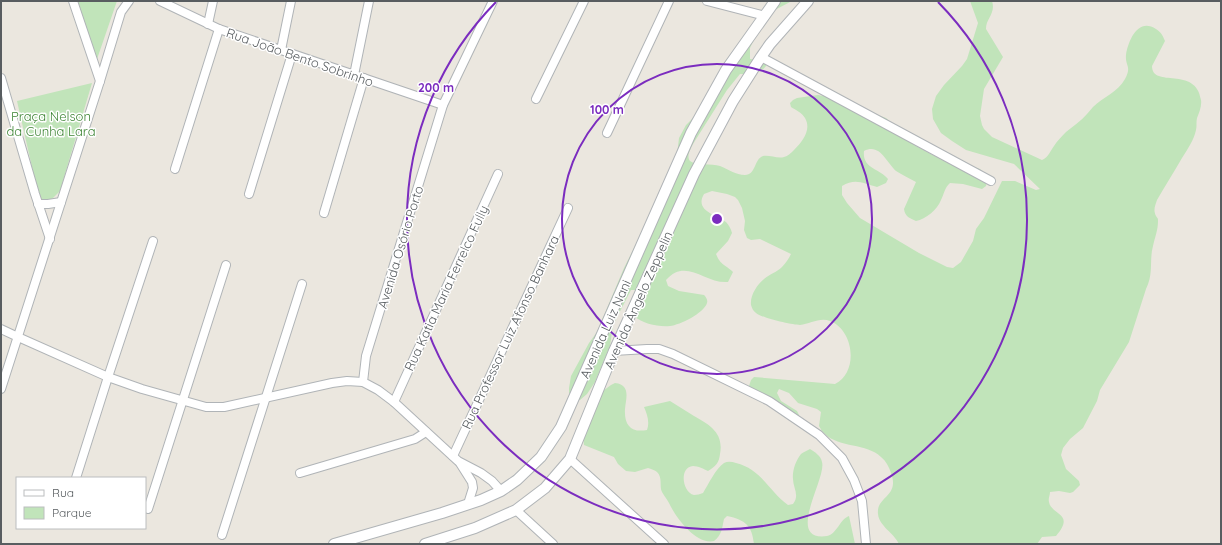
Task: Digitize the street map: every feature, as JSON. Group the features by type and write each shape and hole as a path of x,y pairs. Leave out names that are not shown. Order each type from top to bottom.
{"street":[{"path":"73,1 100,81"},
{"path":"1,389 121,12 129,1"},
{"name":"Rua João Bento Sobrinho","path":"160,1 219,29 443,105"},
{"path":"208,24 212,1"},
{"path":"281,50 291,1"},
{"path":"354,75 369,1"},
{"name":"Avenida Osório Porto","path":"363,382 366,356 443,105 493,1"},
{"path":"536,99 584,1"},
{"path":"607,133 669,1"},
{"path":"707,1 765,16"},
{"name":"Avenida Luiz Nani","path":"334,544 442,513 501,491 517,480 541,457 561,427 691,133 726,70 775,1"},
{"name":"Avenida Ângelo Zeppelin","path":"424,544 476,528 516,510 545,488 570,459 614,351 694,174 733,102 761,57 770,44 808,1"},
{"path":"175,169 219,29"},
{"path":"249,194 292,54"},
{"path":"761,57 991,181"},
{"path":"1,78 38,204 50,239"},
{"path":"324,213 364,78"},
{"name":"Rua Katia Maria Ferrelco Fully","path":"394,402 498,174"},
{"path":"38,204 61,202"},
{"name":"Rua Professor Luiz Afonso Banhara","path":"456,458 568,208"},
{"path":"76,477 153,241"},
{"path":"148,509 226,265"},
{"path":"222,535 302,284"},
{"path":"1,329 108,377 142,389 206,407 224,407 332,382 347,380 363,382 378,390 394,402 456,458 492,481 501,491"},
{"path":"614,351 646,349 659,350 673,354 768,401 819,435 842,458 854,480 862,501 866,544"},
{"path":"300,473 415,440 426,432"},
{"path":"456,458 472,482 473,488 468,504"},
{"path":"570,459 664,544"},
{"path":"516,510 553,544"}],"green space":[{"path":"78,1 117,1 96,62"},
{"path":"774,1 792,1 771,12 758,31 750,48 750,59 765,61 766,66 758,72 751,74 740,74 727,90 693,144 689,154 690,161 693,163 717,165 735,173 745,175 749,174 753,170 758,160 763,156 779,158 787,156 800,143 807,131 807,122 805,118 801,113 791,107 790,103 797,98 818,95 833,98 842,103 886,118 914,145 949,163 971,166 980,169 986,176 986,186 982,189 963,184 950,183 934,211 924,218 916,221 907,216 904,209 916,182 896,171 879,151 870,149 864,151 864,157 872,168 885,175 888,179 886,183 877,187 863,183 851,182 842,186 842,195 860,218 919,253 947,267 953,268 961,262 973,241 976,229 984,218 1002,181 1015,181 1036,190 1040,189 1014,164 966,150 952,141 941,133 933,119 932,109 936,96 967,59 978,23 970,1 992,1 993,9 986,25 986,29 1003,57 984,89 980,116 982,125 992,137 1042,160 1048,156 1066,132 1082,119 1097,103 1122,84 1128,71 1126,62 1127,49 1132,37 1139,28 1150,26 1158,30 1162,34 1165,41 1152,66 1154,73 1166,78 1183,80 1191,83 1197,89 1201,100 1201,105 1197,118 1195,134 1155,206 1158,224 1152,251 1150,278 1129,342 1100,390 1097,401 1083,428 1070,439 1063,448 1061,455 1066,469 1079,481 1080,485 1070,493 1059,491 1050,492 1049,501 1051,506 1061,515 1064,523 1056,536 1042,537 1037,544 899,544 881,522 878,514 880,503 890,492 893,481 887,464 883,459 868,449 838,442 831,438 823,432 819,426 821,412 817,409 798,403 789,393 779,389 777,393 781,401 797,411 799,415 797,420 749,386 754,377 835,384 843,378 848,370 850,351 844,333 838,326 830,321 822,320 796,325 770,319 759,315 754,311 751,301 757,287 764,279 782,267 791,254 760,239 751,240 747,238 744,230 745,221 742,208 735,197 727,194 712,191 704,194 702,205 708,212 726,222 732,232 728,241 716,254 721,263 733,272 728,282 720,282 688,271 681,271 673,274 666,280 668,286 679,291 704,295 707,302 705,307 697,314 685,321 670,326 651,324 634,316 637,290 631,290 613,325 610,346 595,382 587,394 580,400 575,399 569,393 571,376 589,343 597,332 624,268 677,155 679,138 686,125 696,115"},
{"name":"Praça Nelson da Cunha Lara","path":"92,83 60,191 53,198 47,201 39,198 17,101"},
{"path":"615,383 620,384 625,389 625,415 627,423 633,429 641,431 647,430 648,421 644,407 670,401 710,426 718,435 721,447 720,457 717,464 708,471 695,466 689,467 684,475 687,489 694,495 703,493 721,465 730,462 745,466 752,470 788,505 793,504 796,498 793,476 796,462 801,454 810,449 814,451 822,462 822,470 810,507 808,519 809,529 815,535 827,536 830,535 843,520 849,516 855,544 754,544 750,528 743,522 727,516 724,519 717,539 714,541 707,541 700,539 681,522 676,515 661,490 660,477 656,471 648,468 635,472 626,471 618,464 614,457 584,445 583,436 600,393"}]}
